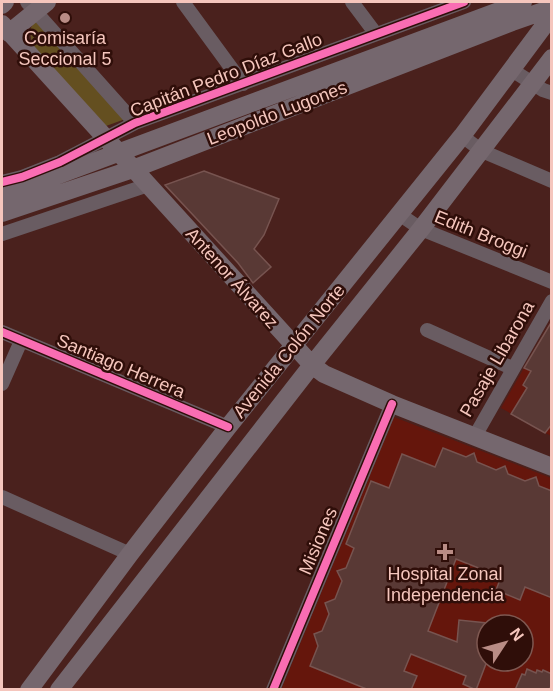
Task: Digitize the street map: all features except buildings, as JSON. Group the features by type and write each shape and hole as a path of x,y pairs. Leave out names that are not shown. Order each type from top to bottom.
{"main road":[{"path":"2,5 5,2"},
{"name":"Leopoldo Lugones","path":"2,196 523,2"},
{"path":"5,29 36,4"},
{"name":"Leopoldo Lugones","path":"2,213 133,168 512,21 552,8"},
{"name":"Avenida Colón Norte","path":"29,690 228,427 462,136 552,15"},
{"path":"512,21 524,28 529,48"},
{"name":"Antenor Álvarez","path":"5,29 312,365 324,374 392,404 552,467"},
{"name":"Avenida Colón Norte","path":"59,690 482,151 552,58"}],"street":[{"path":"183,2 243,84"},
{"path":"352,2 376,34"},
{"name":"Capitán Pedro Díaz Gallo","path":"2,182 60,162 135,123 464,2"},
{"path":"36,4 135,123"},
{"path":"512,70 552,93"},
{"path":"462,136 482,151 552,181"},
{"path":"2,234 148,185"},
{"name":"Edith Broggi","path":"399,214 421,229 552,282"},
{"name":"Pasaje Libarona","path":"475,436 552,301"},
{"path":"427,330 512,368"},
{"name":"Santiago Herrera","path":"2,332 228,427"},
{"path":"2,384 21,341"},
{"name":"Misiones","path":"273,690 392,404"},
{"path":"2,496 130,554"}],"shaded area":[{"path":"36,17 128,118 106,126 32,47 30,30"},
{"path":"551,321 551,436 501,408"},
{"name":"Hospital Zonal Independencia","path":"394,417 551,478 551,689 281,690"}],"cycle path":[{"path":"2,182 60,162 135,123 464,2"},
{"path":"2,332 228,427"},
{"path":"273,690 392,404"}],"place":[{"name":"Comisaría Seccional 5","path":"65,18"},
{"name":"Hospital Zonal Independencia","path":"445,552"}]}
